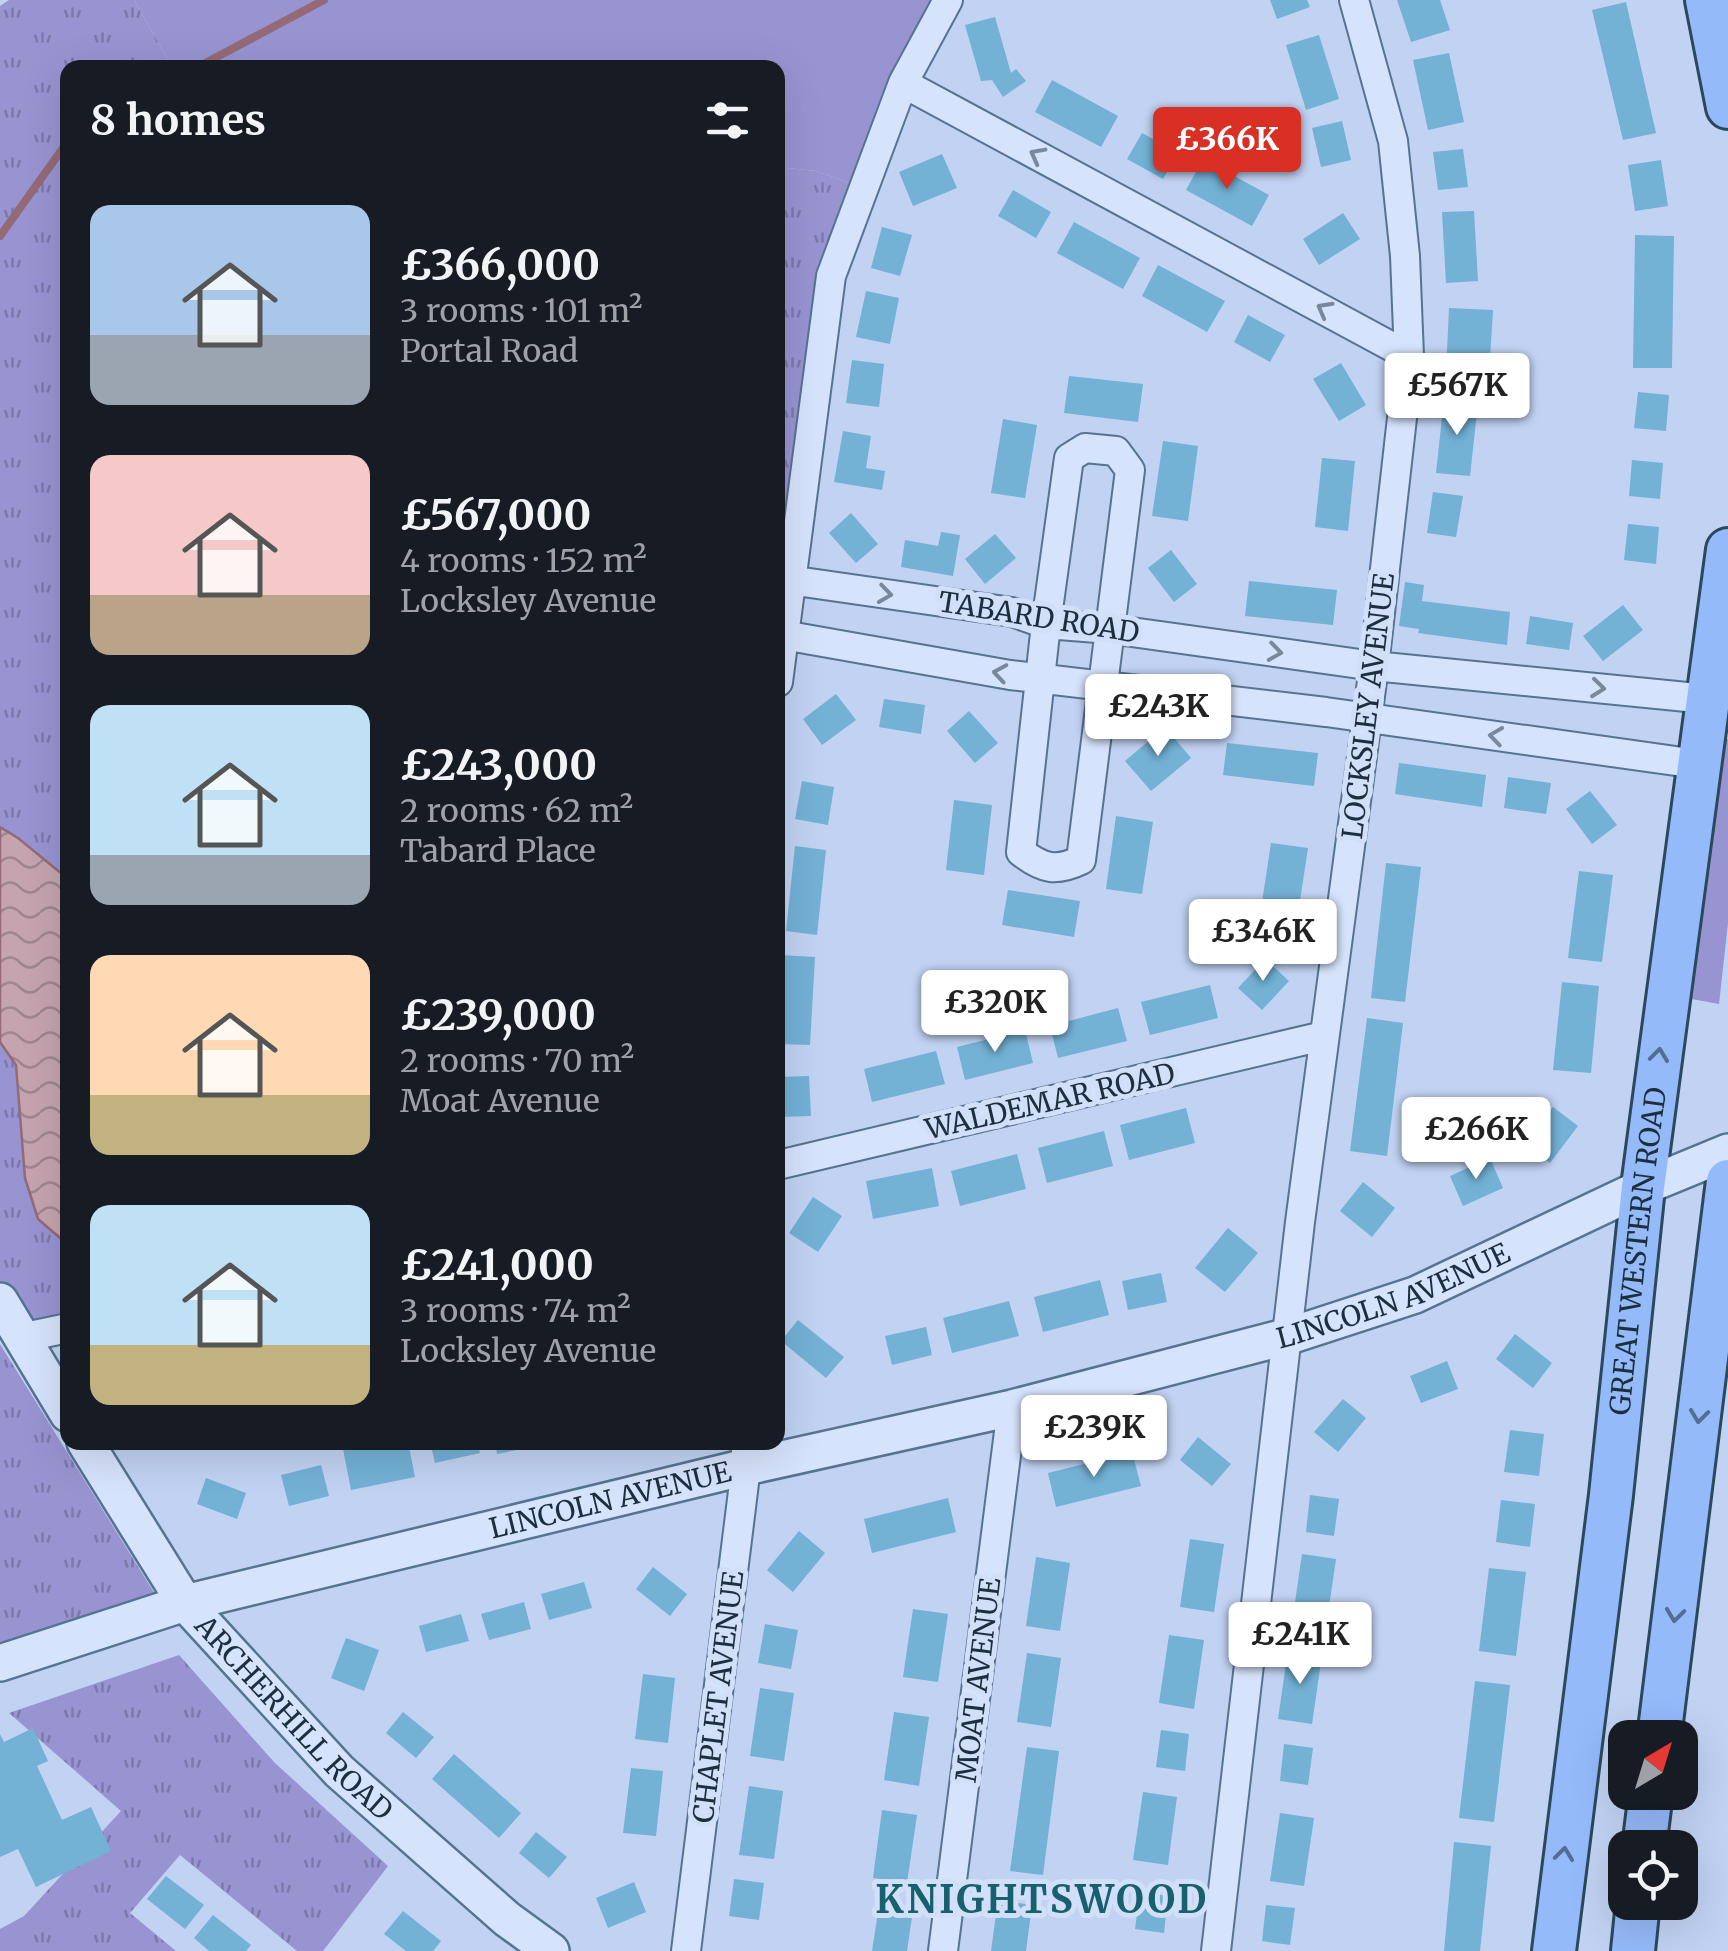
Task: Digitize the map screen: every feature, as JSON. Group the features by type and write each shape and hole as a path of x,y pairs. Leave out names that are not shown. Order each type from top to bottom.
{"main road":[{"path":"1707,0 1728,107"},
{"name":"GREAT WESTERN ROAD","path":"1554,1951 1611,1494 1642,1187 1728,550"},
{"path":"1662,1720 1718,1354 1728,1180"},
{"path":"1633,1951 1636,1920"}],"street":[{"path":"785,613 831,276 902,83 948,0"},
{"name":"LOCKSLEY AVENUE","path":"1216,1951 1323,1036 1374,666 1409,356 1394,141 1354,0"},
{"path":"902,83 1409,356"},
{"path":"1086,448 1116,451 1130,470 1104,686 1081,860 1064,868 1037,864 1021,852 1046,624 1069,458 1086,448"},
{"name":"TABARD ROAD","path":"788,580 1012,612 1046,624 1110,629 1374,666 1707,698"},
{"name":"TABARD ROAD","path":"785,635 1041,678 1697,764"},
{"name":"WALDEMAR ROAD","path":"785,1163 1323,1036"},
{"name":"LINCOLN AVENUE","path":"785,1448 1012,1408 1289,1336 1414,1295 1642,1187 1728,1152"},
{"path":"0,1300 60,1401"},
{"path":"20,1338 60,1330"},
{"name":"MOAT AVENUE","path":"943,1951 1012,1408"},
{"name":"ARCHERHILL ROAD","path":"90,1450 185,1602 340,1772 508,1919 552,1951"},
{"name":"LINCOLN AVENUE","path":"0,1663 185,1602 774,1450"},
{"name":"CHAPLET AVENUE","path":"686,1951 746,1455"}],"green space":[{"path":"9,0 134,0 168,60 60,60 60,1330 20,1338 0,1300 0,6"},
{"path":"134,0 933,0 861,187 816,171 785,168 785,60 168,60"},
{"path":"785,168 816,171 861,187 831,276 785,628"},
{"path":"1719,738 1728,739 1728,923 1719,1004 1686,998"},
{"path":"0,1344 60,1441 60,1450 66,1450 155,1594 0,1644"},
{"path":"179,1655 275,1763 388,1866 323,1951 297,1951 180,1855 130,1913 176,1951 0,1951 0,1929 24,1916 121,1811 9,1713"}],"water":[{"path":"0,827 60,872 60,1238 38,1219 25,1178 16,1065 0,1042"}],"building":[{"path":"1270,0 1307,0 1310,7 1277,19"},
{"path":"1397,0 1440,0 1450,30 1411,42"},
{"path":"1626,2 1656,133 1623,140 1592,10"},
{"path":"995,17 1011,73 1016,69 1026,81 1003,97 992,80 981,81 965,25"},
{"path":"1319,35 1339,99 1306,110 1286,45"},
{"path":"1449,53 1464,122 1428,130 1413,60"},
{"path":"1052,80 1118,116 1101,147 1035,112"},
{"path":"1342,121 1351,160 1321,167 1312,128"},
{"path":"1142,133 1178,153 1163,179 1127,159"},
{"path":"1463,149 1468,187 1438,190 1433,152"},
{"path":"942,154 957,188 913,206 899,172"},
{"path":"1203,159 1269,195 1252,226 1186,190"},
{"path":"1661,160 1668,206 1635,211 1628,165"},
{"path":"1013,190 1051,212 1036,238 998,216"},
{"path":"1474,211 1478,281 1446,283 1442,212"},
{"path":"1343,213 1360,239 1319,265 1303,239"},
{"path":"1074,222 1140,258 1123,289 1057,253"},
{"path":"882,227 912,235 900,276 871,268"},
{"path":"1635,235 1674,236 1672,368 1633,368"},
{"path":"1158,265 1225,301 1207,332 1142,296"},
{"path":"866,291 899,298 890,344 856,337"},
{"path":"1449,308 1493,310 1489,375 1446,373"},
{"path":"1248,315 1285,335 1270,362 1234,342"},
{"path":"852,360 884,364 879,407 846,403"},
{"path":"1341,363 1366,405 1339,421 1313,379"},
{"path":"1069,376 1143,384 1138,422 1064,413"},
{"path":"1638,392 1669,395 1666,431 1634,428"},
{"path":"1444,399 1478,403 1470,476 1436,473"},
{"path":"1003,419 1037,425 1025,498 991,493"},
{"path":"843,431 871,436 866,468 885,471 882,490 834,482"},
{"path":"1163,441 1198,446 1188,521 1152,516"},
{"path":"1322,458 1355,461 1348,531 1315,527"},
{"path":"1632,460 1663,463 1660,499 1629,496"},
{"path":"1433,492 1463,496 1456,537 1427,533"},
{"path":"851,513 878,544 856,563 829,533"},
{"path":"1628,524 1659,527 1656,564 1624,560"},
{"path":"941,532 960,535 953,576 901,567 905,540 938,546"},
{"path":"995,534 1016,558 985,584 965,559"},
{"path":"1171,550 1197,584 1174,602 1148,568"},
{"path":"1249,581 1337,590 1333,625 1245,616"},
{"path":"1405,582 1424,585 1422,601 1510,612 1507,645 1418,633 1419,629 1399,626"},
{"path":"1623,605 1643,630 1603,661 1583,636"},
{"path":"1530,616 1573,623 1569,650 1526,644"},
{"path":"836,694 856,720 822,745 803,719"},
{"path":"884,699 925,705 921,734 879,727"},
{"path":"969,711 998,743 975,763 947,731"},
{"path":"1165,727 1191,758 1151,791 1125,761"},
{"path":"1227,743 1318,753 1314,786 1223,775"},
{"path":"1399,763 1486,775 1482,807 1395,794"},
{"path":"1508,777 1551,783 1546,814 1504,808"},
{"path":"802,781 834,787 828,825 795,819"},
{"path":"1590,791 1617,825 1592,844 1566,809"},
{"path":"954,800 992,805 984,875 946,870"},
{"path":"1116,816 1153,822 1142,894 1106,889"},
{"path":"1271,843 1308,848 1297,920 1260,915"},
{"path":"795,846 826,850 817,935 786,931"},
{"path":"1386,863 1421,867 1405,1002 1371,998"},
{"path":"1579,871 1613,875 1602,962 1568,958"},
{"path":"1008,890 1080,901 1074,937 1002,925"},
{"path":"785,955 815,957 810,1045 785,1044"},
{"path":"1265,959 1289,981 1262,1010 1238,988"},
{"path":"1562,982 1599,986 1591,1073 1553,1070"},
{"path":"1210,985 1218,1018 1150,1035 1141,1002"},
{"path":"1118,1008 1127,1041 1058,1058 1050,1026"},
{"path":"1367,1018 1403,1023 1387,1156 1350,1151"},
{"path":"1025,1030 1033,1063 965,1080 957,1047"},
{"path":"936,1051 945,1084 872,1102 864,1069"},
{"path":"809,1076 811,1116 785,1117 785,1077"},
{"path":"1553,1107 1578,1126 1550,1163 1525,1144"},
{"path":"1186,1108 1195,1143 1129,1160 1120,1125"},
{"path":"1104,1131 1113,1166 1047,1183 1038,1148"},
{"path":"1017,1154 1026,1189 960,1206 951,1171"},
{"path":"1490,1158 1503,1188 1463,1206 1450,1176"},
{"path":"932,1168 939,1206 873,1219 866,1181"},
{"path":"1363,1182 1395,1208 1372,1237 1340,1211"},
{"path":"813,1197 842,1216 818,1252 789,1233"},
{"path":"1228,1228 1258,1253 1225,1292 1195,1268"},
{"path":"1161,1273 1167,1302 1128,1310 1122,1281"},
{"path":"1100,1280 1109,1315 1043,1332 1034,1297"},
{"path":"1009,1301 1019,1336 952,1353 943,1318"},
{"path":"798,1320 844,1357 826,1378 785,1344 785,1336"},
{"path":"926,1327 932,1355 892,1365 885,1336"},
{"path":"1515,1334 1552,1363 1533,1388 1496,1359"},
{"path":"1447,1361 1458,1389 1421,1403 1410,1376"},
{"path":"1343,1399 1366,1418 1338,1452 1314,1432"},
{"path":"1510,1430 1544,1434 1539,1476 1504,1472"},
{"path":"1198,1437 1231,1464 1212,1486 1180,1460"},
{"path":"343,1450 410,1450 415,1477 351,1490"},
{"path":"432,1450 480,1453 435,1463"},
{"path":"1132,1452 1141,1486 1056,1507 1048,1473"},
{"path":"321,1465 329,1496 289,1506 281,1475"},
{"path":"206,1478 246,1493 237,1519 197,1504"},
{"path":"1310,1495 1339,1499 1334,1536 1306,1532"},
{"path":"948,1498 956,1532 872,1553 864,1519"},
{"path":"1501,1500 1535,1504 1530,1547 1496,1542"},
{"path":"799,1531 825,1553 793,1592 767,1570"},
{"path":"1190,1539 1224,1544 1214,1612 1180,1607"},
{"path":"1302,1554 1336,1559 1326,1628 1292,1623"},
{"path":"1036,1557 1070,1563 1060,1631 1026,1626"},
{"path":"653,1567 687,1594 670,1616 636,1589"},
{"path":"1489,1568 1526,1572 1516,1656 1479,1651"},
{"path":"584,1582 592,1608 549,1620 541,1594"},
{"path":"524,1602 531,1629 489,1640 481,1614"},
{"path":"913,1609 948,1614 938,1682 903,1677"},
{"path":"461,1614 469,1641 426,1652 419,1626"},
{"path":"765,1624 798,1630 791,1669 758,1663"},
{"path":"1169,1635 1204,1640 1194,1709 1159,1703"},
{"path":"346,1638 379,1650 364,1691 331,1678"},
{"path":"1288,1650 1322,1655 1312,1724 1278,1719"},
{"path":"1027,1653 1061,1658 1051,1727 1017,1722"},
{"path":"643,1674 675,1678 668,1743 635,1739"},
{"path":"1475,1681 1510,1685 1494,1822 1459,1818"},
{"path":"760,1688 794,1693 784,1761 750,1756"},
{"path":"403,1712 434,1737 416,1758 386,1733"},
{"path":"894,1712 929,1717 919,1786 884,1780"},
{"path":"33,1728 48,1761 37,1766 62,1820 91,1807 111,1851 36,1887 18,1849 0,1857 0,1734 4,1742"},
{"path":"1161,1730 1189,1734 1185,1771 1156,1767"},
{"path":"1284,1744 1313,1748 1308,1785 1280,1781"},
{"path":"1027,1747 1059,1751 1043,1875 1010,1871"},
{"path":"454,1754 521,1813 499,1838 432,1779"},
{"path":"631,1768 663,1771 656,1836 623,1833"},
{"path":"749,1786 783,1791 774,1859 739,1855"},
{"path":"1143,1792 1177,1797 1168,1865 1133,1860"},
{"path":"882,1810 917,1815 907,1883 873,1878"},
{"path":"1280,1813 1314,1818 1304,1886 1270,1881"},
{"path":"536,1832 567,1857 549,1878 519,1853"},
{"path":"1454,1842 1491,1846 1480,1951 1444,1951"},
{"path":"166,1876 204,1905 185,1929 147,1899"},
{"path":"734,1879 764,1883 759,1920 729,1916"},
{"path":"634,1882 646,1912 608,1928 596,1898"},
{"path":"1140,1892 1168,1896 1164,1933 1135,1929"},
{"path":"998,1900 1032,1905 1026,1951 991,1951"},
{"path":"1266,1905 1295,1908 1290,1945 1262,1941"},
{"path":"403,1911 441,1941 433,1951 406,1951 384,1934"},
{"path":"878,1912 912,1917 907,1951 872,1951"},
{"path":"213,1915 251,1945 246,1951 209,1951 194,1938"}],"waterway":[{"path":"211,60 324,0"},
{"path":"0,236 60,152"}],"district":[{"name":"KNIGHTSWOOD","path":"1042,1899"}]}
